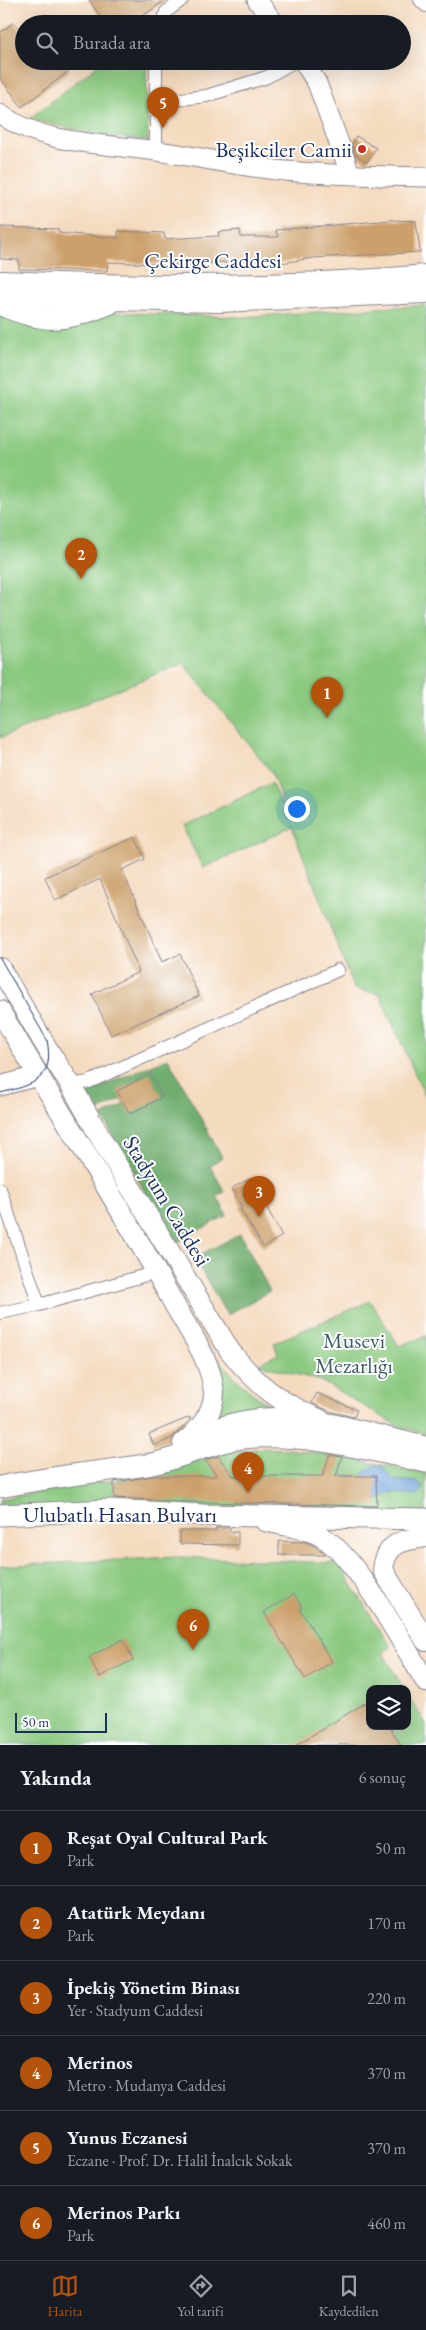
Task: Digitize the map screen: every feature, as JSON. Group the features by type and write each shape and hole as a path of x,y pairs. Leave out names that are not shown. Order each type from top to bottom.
{"highway":[{"path":"149,1465 217,1427 259,1419 297,1418 330,1423 426,1446"},
{"path":"149,1465 205,1447 241,1438 301,1439 358,1447 426,1462"},
{"name":"Ulubatlı Hasan Bulvarı","path":"0,1488 90,1471 149,1465"},
{"name":"Ulubatlı Hasan Bulvarı","path":"0,1515 110,1510 241,1515"},
{"path":"241,1515 426,1519"},
{"path":"241,1515 328,1527 426,1530"}],"main road":[{"path":"257,0 268,15"},
{"path":"309,70 317,83 350,173"},
{"path":"0,114 12,122 48,136 99,146 156,150 285,171 426,177"},
{"name":"Çekirge Caddesi","path":"0,281 234,285 311,283 426,275"},
{"name":"Çekirge Caddesi","path":"0,298 219,302 426,293"},
{"path":"0,305 32,318 52,320 81,315 123,299"},
{"name":"Stadyum Caddesi","path":"0,968 50,1053 72,1085 99,1136 230,1351 251,1377 274,1396 301,1412 330,1423"},
{"path":"0,1011 157,1272 205,1360 212,1378 214,1396 207,1417 193,1436 149,1465"},
{"path":"0,1086 38,1076"},
{"path":"241,1515 319,1535 340,1551 363,1580 426,1682"},
{"path":"426,1537 409,1539 391,1547 385,1558 383,1570 426,1641"}],"street":[{"path":"165,15 166,12 182,0"},
{"path":"420,0 426,6"},
{"path":"156,70 156,150"},
{"path":"156,102 206,96 267,77 279,70"},
{"path":"72,1085 89,1082 338,970"},
{"path":"0,1189 39,1306"},
{"path":"0,1312 39,1306 157,1272"}],"green space":[{"path":"92,70 146,70 148,141 94,134 29,119"},
{"path":"426,305 426,1098 379,994 354,989 292,827 203,868 182,826 271,783 289,820 272,773 183,663 0,738 0,308 241,317"},
{"path":"168,1058 222,1157 210,1166 225,1192 217,1196 227,1215 174,1244 102,1116 124,1105 122,1099 97,1112 85,1093"},
{"path":"240,1234 270,1291 227,1315 194,1258"},
{"name":"Musevi Mezarlığı","path":"370,1301 399,1346 426,1336 426,1434 398,1426 321,1381 258,1364 278,1354 274,1343"},
{"path":"219,1358 227,1369 257,1397 304,1425 202,1435 215,1360"},
{"path":"263,1448 325,1454 426,1473 426,1514 0,1512 0,1499 76,1485 156,1475 226,1452"},
{"path":"177,1557 338,1563 391,1647 383,1653 402,1685 366,1685 366,1730 411,1730 411,1700 426,1724 426,1745 0,1745 0,1566"}],"water":[{"path":"376,1465 383,1467 393,1480 417,1482 422,1485 422,1491 418,1495 391,1492 378,1500 342,1487 343,1475 362,1476 367,1470"}],"building":[{"path":"89,0 166,0 144,15 99,15"},
{"path":"14,22 15,23 15,70 69,71 22,107 0,78 0,33"},
{"name":"Beşikciler Camii","path":"356,136 376,148 367,162 355,154 352,144"},
{"path":"392,220 416,221 420,252 313,258 281,263 226,266 225,262 178,265 108,262 107,271 19,269 19,260 0,259 0,227 58,229 59,233 118,238 118,231 164,233 165,239 219,236 218,232 240,230 241,237 278,237 276,230"},
{"path":"135,837 145,859 122,870 162,962 180,954 199,996 111,1035 92,994 139,972 100,879 55,900 45,877"},
{"path":"150,1074 162,1097 130,1114 117,1091"},
{"path":"251,1178 282,1236 263,1247 240,1208 242,1207 232,1188"},
{"path":"317,1393 357,1410 354,1417 329,1411 312,1403"},
{"path":"190,1417 190,1420 172,1438 154,1446 149,1434"},
{"path":"329,1455 342,1457 336,1476 376,1476 377,1506 114,1498 114,1482 154,1476 217,1476 205,1460 218,1456 233,1476 323,1476"},
{"path":"216,1528 230,1528 230,1532 238,1532 238,1545 180,1544 180,1531 216,1531"},
{"path":"279,1541 305,1542 315,1546 325,1555 279,1555"},
{"path":"294,1594 302,1607 300,1609 332,1662 305,1679 264,1612"},
{"path":"123,1639 133,1660 99,1677 89,1657"},
{"path":"366,1702 366,1730 392,1730 401,1745 296,1745"}],"tram line":[{"path":"0,958 47,1040 49,1053 48,1064 39,1078 22,1087 0,1093"}],"place":[{"name":"Yunus Eczanesi","path":"163,128"},
{"name":"Beşikciler Camii","path":"362,149"},
{"name":"Atatürk Meydanı","path":"81,579"},
{"name":"Reşat Oyal Cultural Park","path":"327,718"},
{"name":"İpekiş Yönetim Binası","path":"259,1217"},
{"name":"Merinos","path":"248,1493"},
{"name":"Merinos Parkı","path":"193,1650"}]}
